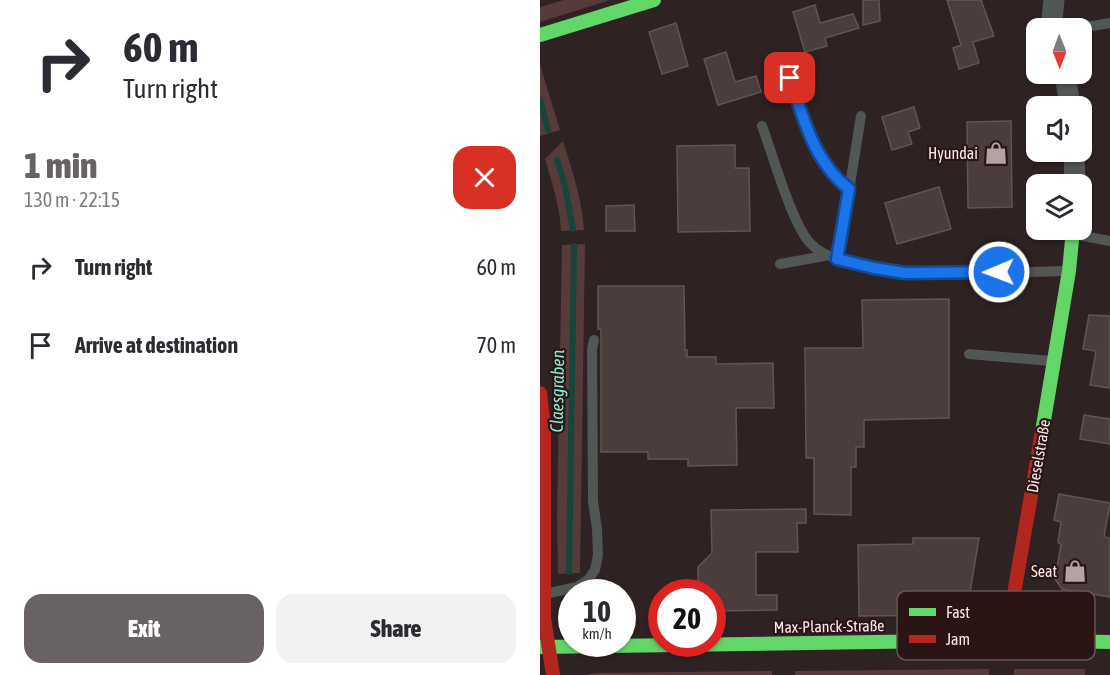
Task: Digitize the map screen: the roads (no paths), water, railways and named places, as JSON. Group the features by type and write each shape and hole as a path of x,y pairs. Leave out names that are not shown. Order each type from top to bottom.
{"street":[{"path":"540,35 654,0"},
{"path":"1040,0 1053,16"},
{"name":"Dieselstraße","path":"1014,591 1069,271 1072,240"},
{"path":"540,393 544,427 544,647 553,675"},
{"name":"Max-Planck-Straße","path":"544,647 897,642"},
{"name":"Max-Planck-Straße","path":"1095,642 1110,642"}],"lane":[{"path":"1092,26 1110,23"},
{"path":"783,57 812,142 834,176 849,189"},
{"path":"837,259 861,116"},
{"path":"762,126 799,228 824,256"},
{"path":"1092,237 1110,241"},
{"path":"780,264 824,256 905,273 1069,271"},
{"path":"544,594 577,587 588,580 595,570 598,555 593,501 592,349 594,340"},
{"path":"969,354 1054,362"}],"waterway":[{"name":"Claesgraben","path":"540,100 548,130"},
{"name":"Claesgraben","path":"557,160 564,182 573,229"},
{"name":"Claesgraben","path":"569,572 574,246"}],"place":[{"name":"Hyundai","path":"996,153"},
{"name":"Seat","path":"1075,571"}]}
